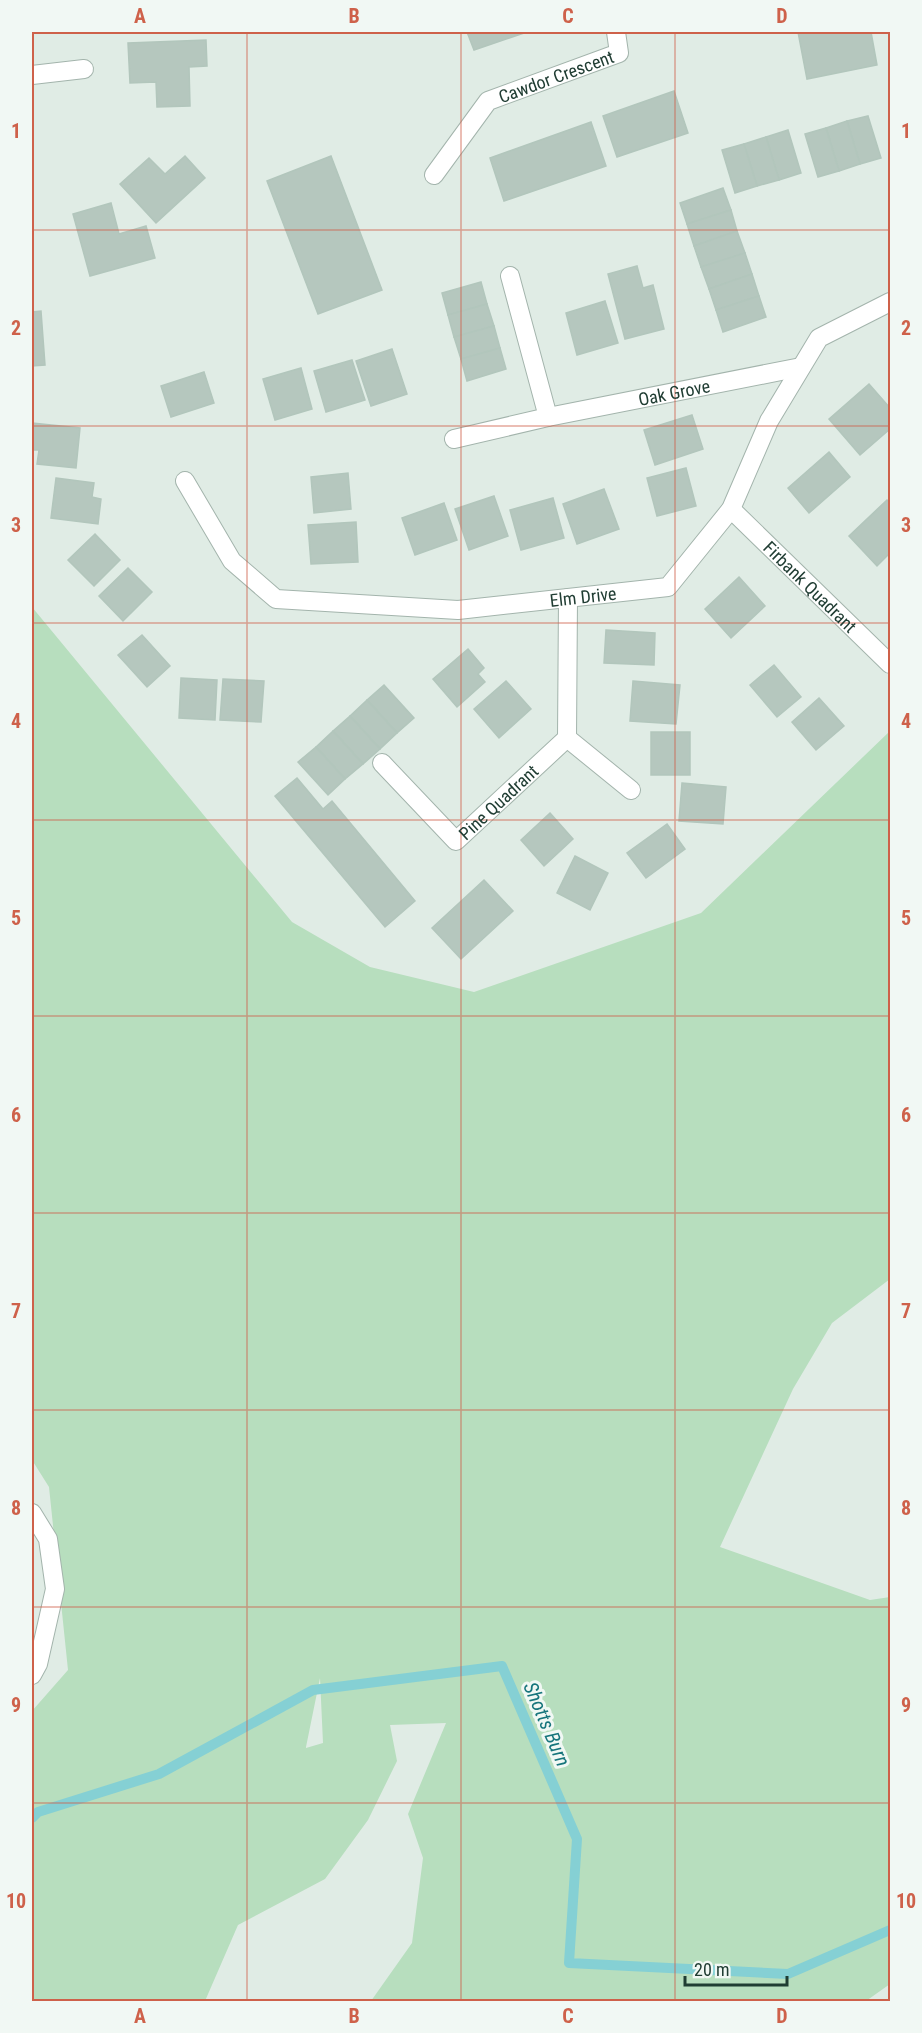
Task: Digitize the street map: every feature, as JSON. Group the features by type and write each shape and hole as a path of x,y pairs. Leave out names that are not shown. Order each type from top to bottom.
{"street":[{"name":"Cawdor Crescent","path":"434,175 488,101 619,53 616,32"},
{"path":"32,75 84,69"},
{"path":"510,276 548,417"},
{"name":"Elm Drive","path":"185,481 232,561 276,599 458,609 668,587 731,509 769,421 819,338 891,302"},
{"name":"Oak Grove","path":"454,439 548,417 801,367"},
{"name":"Firbank Quadrant","path":"731,509 891,664"},
{"path":"568,598 567,738 631,790"},
{"name":"Pine Quadrant","path":"382,763 456,842 567,738"},
{"path":"32,1513 48,1539 55,1589 38,1664 32,1675"}],"green space":[{"path":"32,607 292,922 370,967 474,992 701,913 890,731 890,1279 832,1323 793,1389 720,1547 870,1600 890,1597 890,1984 866,2001 371,2001 412,1943 423,1858 408,1814 446,1723 390,1725 397,1761 368,1820 325,1879 238,1925 205,2001 32,2001 32,1711 68,1670 49,1487 32,1460","holes":["320,1678 323,1743 306,1748"]}],"building":[{"path":"467,32 527,32 474,50"},
{"path":"798,32 871,32 877,65 807,79"},
{"path":"206,40 207,66 189,67 190,106 157,107 156,82 130,83 128,43"},
{"path":"674,91 688,133 617,157 603,116"},
{"path":"868,116 881,158 860,164 847,121"},
{"path":"847,121 860,164 839,171 826,128"},
{"path":"591,122 606,166 504,201 490,158"},
{"path":"826,128 839,171 818,177 805,134"},
{"path":"788,130 801,173 779,180 766,137"},
{"path":"766,137 779,180 757,186 744,144"},
{"path":"744,144 757,186 735,193 722,150"},
{"path":"185,156 205,178 156,223 120,184 149,158 165,174"},
{"path":"331,156 382,290 318,314 267,181"},
{"path":"723,188 731,210 687,224 680,203"},
{"path":"111,203 119,234 146,226 155,258 90,276 73,214"},
{"path":"731,210 737,231 694,246 687,224"},
{"path":"737,231 745,253 701,267 694,246"},
{"path":"745,253 752,274 709,289 701,267"},
{"path":"637,266 643,288 653,285 664,329 625,339 608,274"},
{"path":"752,274 759,296 716,310 709,289"},
{"path":"481,282 487,304 448,315 442,293"},
{"path":"759,296 766,317 723,332 716,310"},
{"path":"605,301 618,343 577,355 566,313"},
{"path":"487,304 494,326 454,337 448,315"},
{"path":"41,311 45,365 32,366 32,312"},
{"path":"494,326 500,348 461,359 454,337"},
{"path":"500,348 506,369 467,381 461,359"},
{"path":"392,349 407,394 371,406 356,361"},
{"path":"352,360 365,400 326,412 314,371"},
{"path":"301,368 312,409 275,420 263,379"},
{"path":"204,372 214,403 171,417 161,386"},
{"path":"869,384 890,408 890,429 860,455 829,419"},
{"path":"692,415 703,449 655,465 644,430"},
{"path":"32,423 80,428 76,468 37,464 39,450 32,450"},
{"path":"829,452 850,477 809,513 788,488"},
{"path":"686,468 696,506 657,516 647,478"},
{"path":"348,473 351,509 314,513 311,477"},
{"path":"56,478 94,483 92,497 101,499 98,524 51,518"},
{"path":"604,489 619,529 577,544 563,504"},
{"path":"494,496 508,536 469,550 455,509"},
{"path":"553,498 564,538 521,550 510,510"},
{"path":"887,500 890,503 890,553 877,566 849,536"},
{"path":"444,503 457,540 415,555 402,518"},
{"path":"356,522 358,562 311,564 308,525"},
{"path":"95,534 120,560 94,586 68,560"},
{"path":"128,568 152,592 123,621 99,596"},
{"path":"739,577 765,606 731,638 705,609"},
{"path":"606,630 655,633 654,665 604,663"},
{"path":"142,635 170,666 147,687 118,655"},
{"path":"468,649 484,668 478,674 485,682 457,707 433,679"},
{"path":"774,665 801,697 777,717 750,685"},
{"path":"181,678 217,680 215,720 179,718"},
{"path":"223,679 264,681 261,722 220,720"},
{"path":"506,681 531,709 499,738 474,709"},
{"path":"633,681 680,685 676,724 630,721"},
{"path":"384,685 414,718 397,733 367,700"},
{"path":"819,698 844,726 816,750 792,722"},
{"path":"367,700 397,733 380,749 350,716"},
{"path":"350,716 380,749 363,764 333,731"},
{"path":"333,731 363,764 345,779 316,747"},
{"path":"651,732 690,732 690,775 651,775"},
{"path":"316,747 345,779 328,795 298,762"},
{"path":"297,778 323,809 332,801 415,901 385,927 275,796"},
{"path":"682,783 726,787 723,824 679,821"},
{"path":"550,813 573,839 544,866 521,840"},
{"path":"667,824 685,849 646,878 627,853"},
{"path":"575,856 608,873 590,910 557,893"},
{"path":"484,880 513,911 461,959 432,928"}],"waterway":[{"name":"Shotts Burn","path":"32,1818 38,1812 159,1774 313,1690 502,1666 577,1839 569,1963 788,1974 890,1930"}]}
